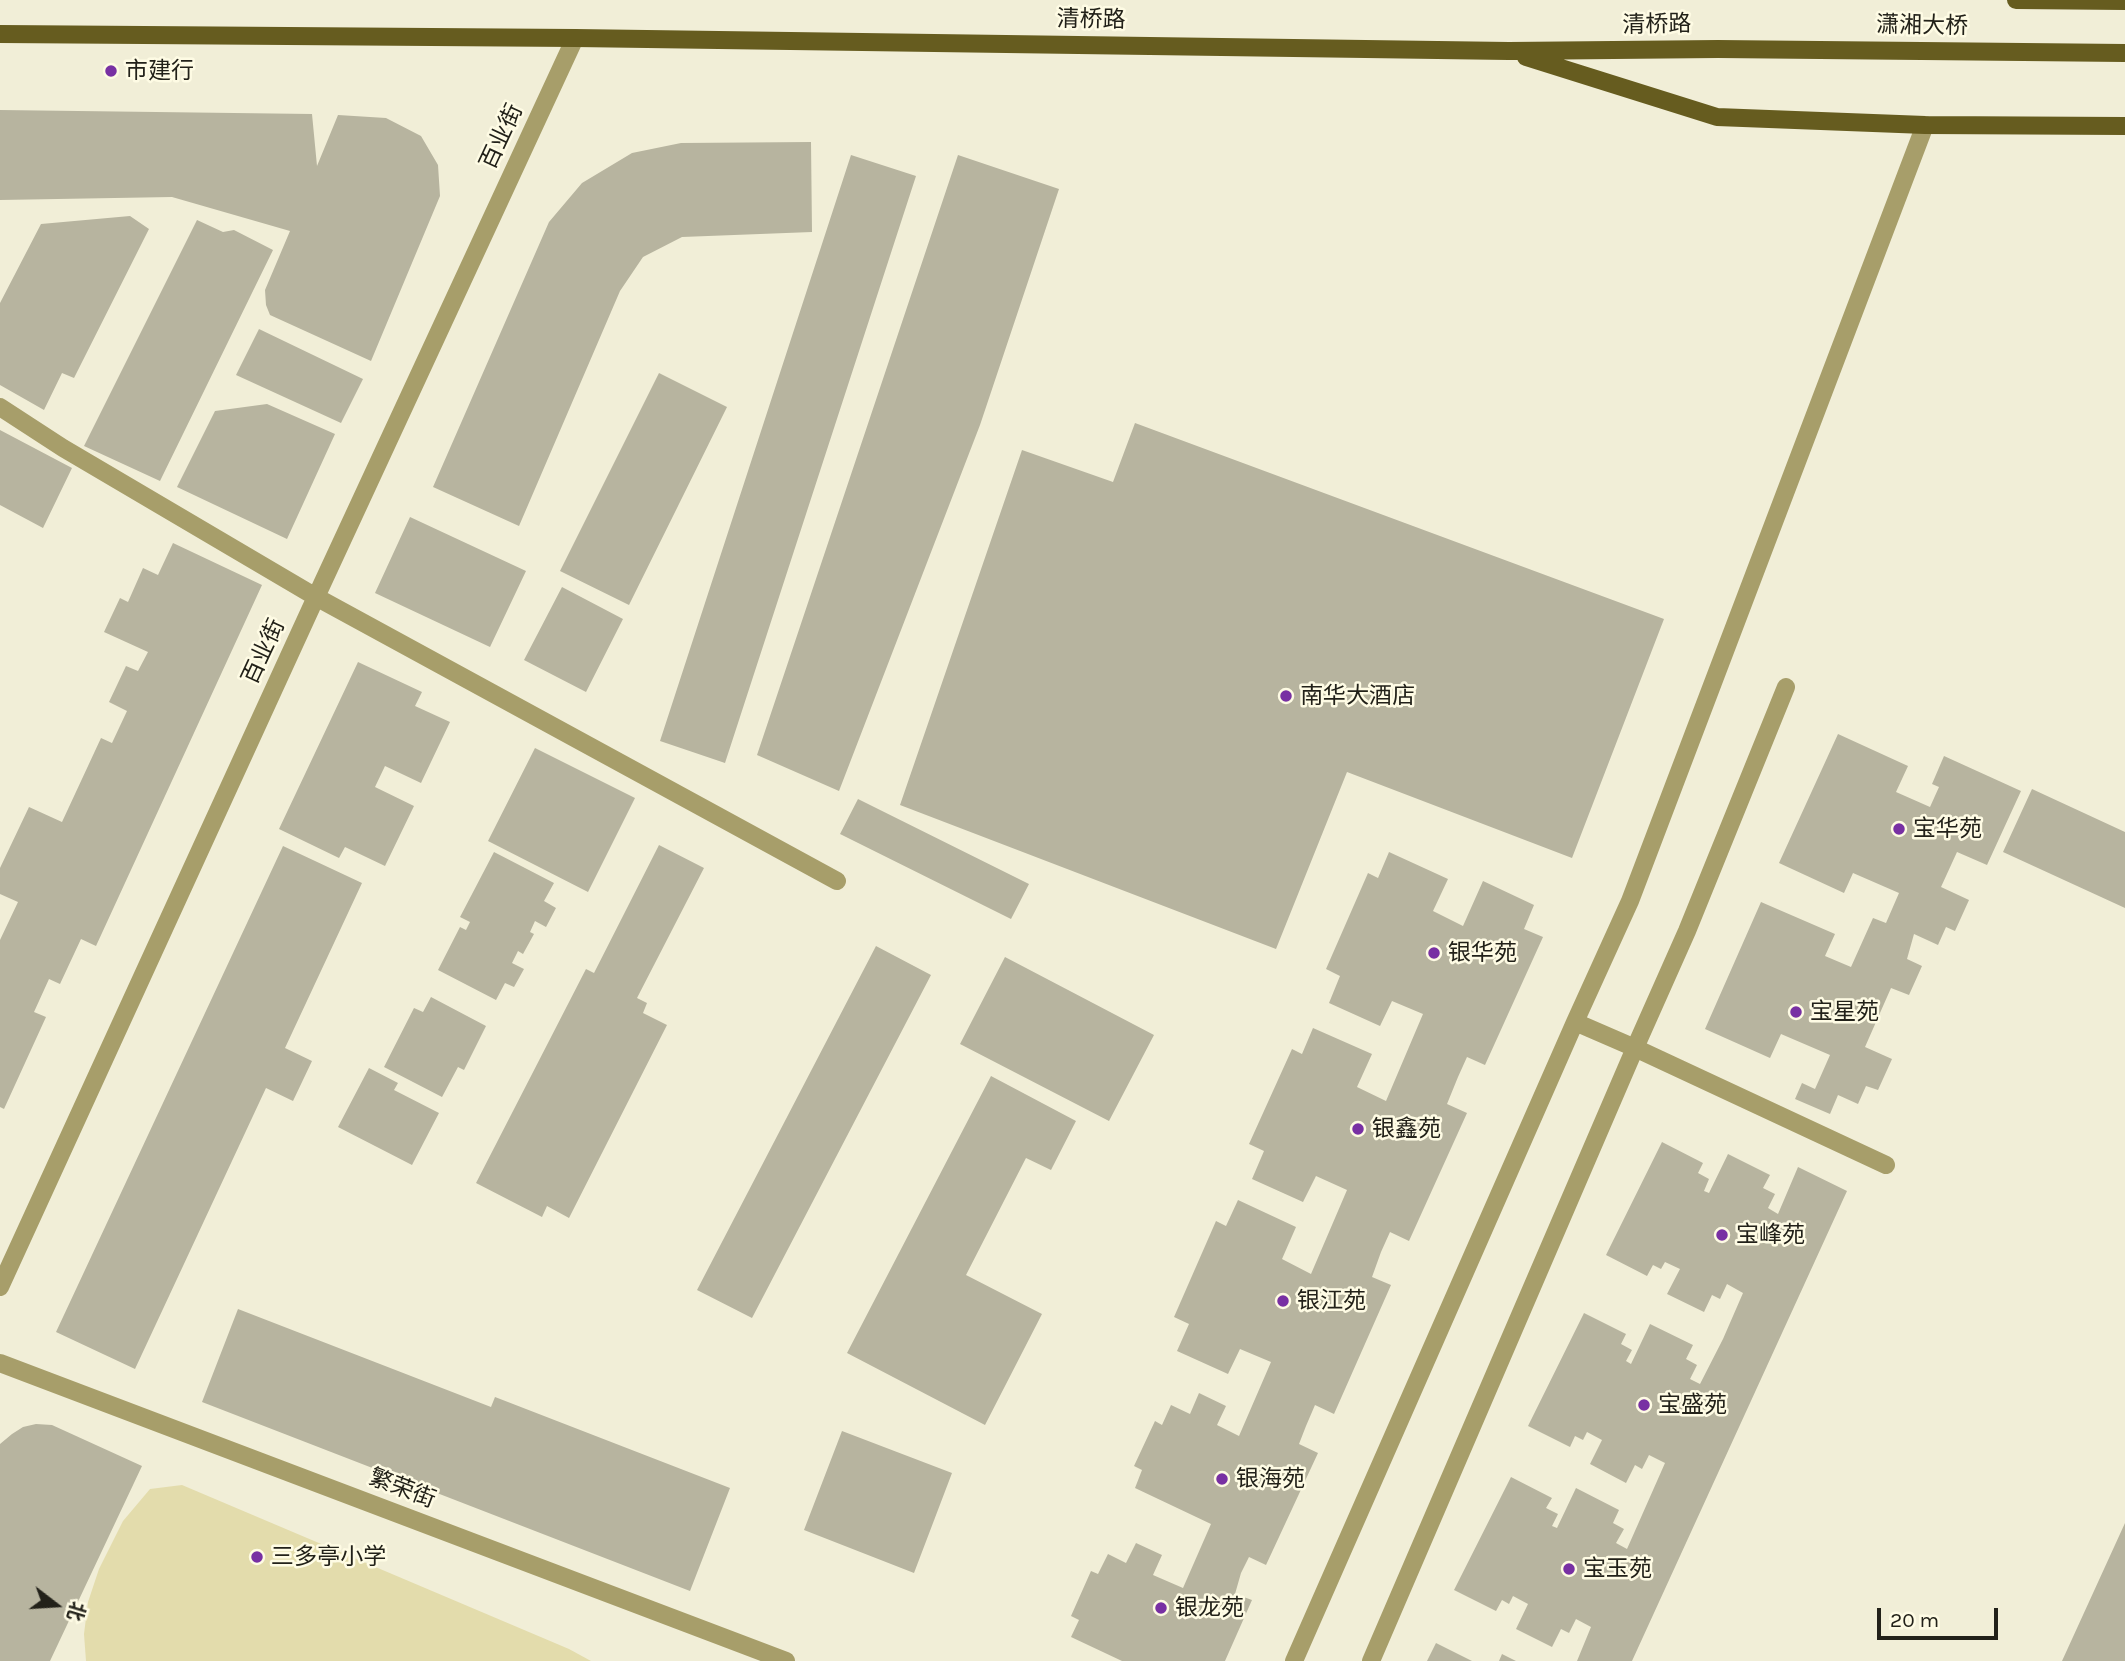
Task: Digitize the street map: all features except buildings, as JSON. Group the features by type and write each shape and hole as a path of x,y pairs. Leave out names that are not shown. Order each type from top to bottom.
{"main road":[{"path":"2016,0 2125,1"},
{"name":"清桥路","path":"0,34 575,38 1509,51 1718,48"},
{"name":"潇湘大桥","path":"1718,48 2125,53"},
{"path":"1509,51 1717,117 1925,125 2125,126"}],"street":[{"name":"百业街","path":"0,1287 575,38"},
{"path":"1294,1661 1630,901 1925,125"},
{"path":"0,407 75,455 316,597 837,880"},
{"path":"1371,1661 1687,931 1786,687"},
{"path":"1575,1022 1886,1166"},
{"name":"繁荣街","path":"0,1363 786,1661"}],"shaded area":[{"name":"三多亭小学","path":"182,1485 569,1649 591,1661 86,1661 84,1634 88,1602 99,1569 123,1521 150,1489"}],"place":[{"name":"市建行","path":"111,71"},
{"name":"南华大酒店","path":"1286,696"},
{"name":"宝华苑","path":"1899,829"},
{"name":"银华苑","path":"1434,953"},
{"name":"宝星苑","path":"1796,1012"},
{"name":"银鑫苑","path":"1358,1129"},
{"name":"宝峰苑","path":"1722,1235"},
{"name":"银江苑","path":"1283,1301"},
{"name":"宝盛苑","path":"1644,1405"},
{"name":"银海苑","path":"1222,1479"},
{"name":"三多亭小学","path":"257,1557"},
{"name":"宝玉苑","path":"1569,1569"},
{"name":"银龙苑","path":"1161,1608"}]}
